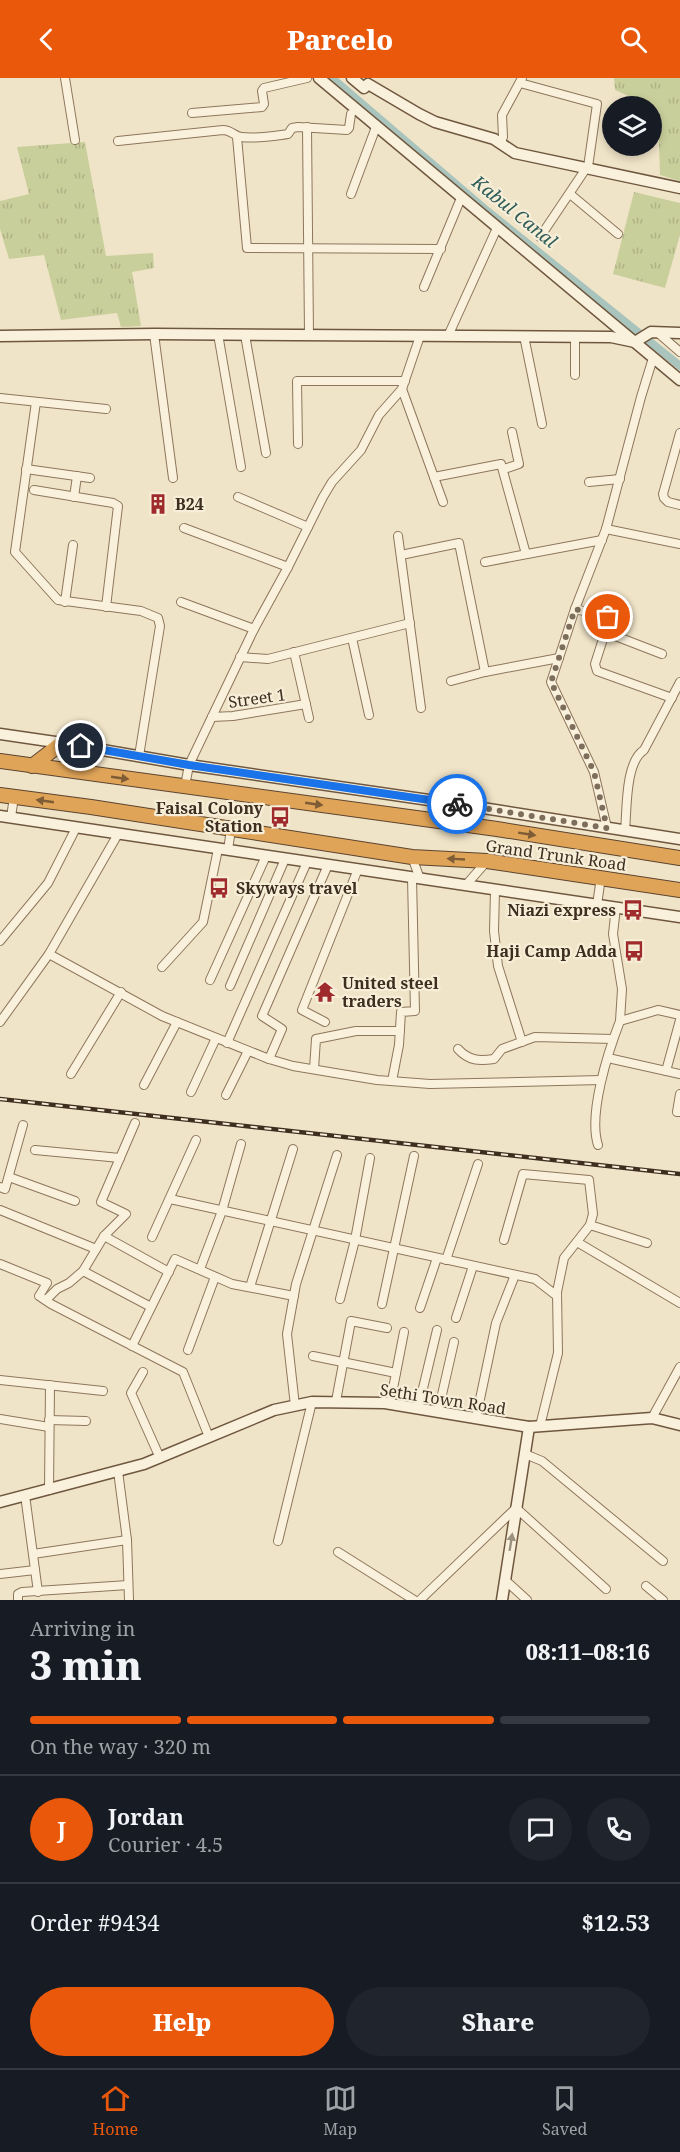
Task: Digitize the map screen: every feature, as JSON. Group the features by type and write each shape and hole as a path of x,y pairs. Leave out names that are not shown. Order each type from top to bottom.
{"highway":[{"path":"32,766 62,743"},
{"name":"Grand Trunk Road","path":"0,761 497,830 680,858"},
{"name":"Grand Trunk Road","path":"7,796 412,857 487,861 680,890"}],"street":[{"path":"65,78 75,140"},
{"path":"192,113 262,107 264,88 306,78"},
{"path":"319,78 497,228 644,337 680,352"},
{"path":"352,78 361,89"},
{"path":"501,142 503,137 502,115 521,81 597,105 587,167 540,237"},
{"path":"237,137 288,134 292,128 307,127 348,130 350,106 361,89 368,84 435,122 501,142 515,153 680,188"},
{"path":"307,127 309,335"},
{"path":"351,194 376,127"},
{"path":"118,141 230,130 237,137 247,248 441,249"},
{"path":"570,194 618,234"},
{"path":"424,287 461,198"},
{"path":"448,336 497,228"},
{"path":"0,336 218,334 644,337 680,333"},
{"path":"154,334 173,478"},
{"path":"218,334 241,467"},
{"path":"245,335 266,453"},
{"path":"185,786 189,765 254,629 332,482 356,456 379,415 404,385 420,336"},
{"path":"524,336 542,424"},
{"path":"575,337 575,375"},
{"path":"644,337 653,358 680,380"},
{"path":"607,828 594,772 551,682 575,609 606,529 653,358"},
{"path":"298,444 297,381 404,385"},
{"path":"404,385 442,502"},
{"path":"0,398 106,410"},
{"path":"36,402 15,552 54,598 65,602 152,614 160,621 139,756"},
{"path":"504,470 519,464 512,432"},
{"path":"680,433 663,494 668,502 680,505"},
{"path":"434,477 501,464 526,555"},
{"path":"26,469 90,478"},
{"path":"74,497 77,477"},
{"path":"589,482 620,479"},
{"path":"34,490 113,503 118,506 106,607"},
{"path":"238,497 308,527"},
{"path":"184,528 288,567"},
{"path":"606,529 680,544"},
{"path":"399,536 421,708"},
{"path":"485,562 602,540"},
{"path":"401,555 459,543 485,672"},
{"path":"65,602 73,544"},
{"path":"181,602 254,629"},
{"path":"575,609 608,617 595,664 597,671 672,698"},
{"path":"240,657 268,659 410,623"},
{"path":"605,632 662,654"},
{"path":"352,638 369,715"},
{"path":"294,652 309,718"},
{"path":"451,681 559,658"},
{"path":"625,831 629,785 634,761 644,750 680,682"},
{"name":"Street 1","path":"212,717 233,716 306,704"},
{"path":"0,734 680,839"},
{"path":"7,796 5,817 680,917"},
{"path":"497,830 506,812"},
{"path":"0,942 48,883 76,828"},
{"path":"162,967 203,922 223,849 231,829"},
{"path":"1,1017 49,954 118,834"},
{"path":"210,980 266,856"},
{"path":"392,1081 401,1012 415,1011 416,878 412,857"},
{"path":"230,986 285,859"},
{"path":"466,885 487,861"},
{"path":"227,1043 308,862"},
{"path":"269,1059 282,1029 261,1016 328,865"},
{"path":"325,1022 302,1010 358,869"},
{"path":"597,904 601,877"},
{"path":"495,890 494,931 498,966 522,1042"},
{"path":"598,1145 595,1134 601,1080 620,1021 621,989 613,934 616,907"},
{"path":"49,954 121,992 162,1017 269,1059 314,1069 392,1081 430,1084 601,1080"},
{"path":"71,1074 121,992"},
{"path":"620,1021 658,1010 680,1015"},
{"path":"666,1071 680,1020"},
{"path":"144,1085 177,1023"},
{"path":"314,1069 316,1039 356,1031 400,1031"},
{"path":"458,1048 464,1055 477,1061 494,1059 502,1049 535,1037 613,1039"},
{"path":"191,1092 216,1038"},
{"path":"226,1095 248,1051"},
{"path":"608,1058 680,1074"},
{"path":"680,1094 677,1112 680,1112"},
{"path":"46,1300 57,1289 69,1283 83,1271 104,1236 126,1214 101,1202 135,1123"},
{"path":"0,1187 5,1189 23,1125"},
{"path":"152,1237 196,1140"},
{"path":"200,1269 222,1211 241,1144"},
{"path":"250,1287 293,1149"},
{"path":"35,1150 120,1158"},
{"path":"295,1406 287,1334 294,1296 312,1230 337,1155"},
{"path":"382,1304 414,1156"},
{"path":"340,1299 355,1240 370,1158"},
{"path":"420,1308 478,1164"},
{"path":"502,1600 525,1454 558,1353 557,1296 564,1258 590,1225 593,1214 589,1180 523,1174 504,1240"},
{"path":"9,1177 75,1201"},
{"path":"170,1199 535,1279 557,1296"},
{"path":"0,1210 96,1249"},
{"path":"590,1225 647,1243"},
{"path":"104,1236 169,1272"},
{"path":"578,1242 680,1303"},
{"path":"132,1346 175,1259 232,1284 294,1296"},
{"path":"0,1264 47,1283 39,1296 183,1372 209,1437"},
{"path":"456,1318 473,1266"},
{"path":"83,1271 151,1307"},
{"path":"476,1418 496,1323 515,1275"},
{"path":"188,1350 215,1277"},
{"path":"336,1401 351,1322 387,1328"},
{"path":"418,1408 437,1330"},
{"path":"390,1404 404,1332"},
{"path":"438,1412 454,1342"},
{"path":"313,1356 396,1373"},
{"path":"652,1418 680,1367"},
{"path":"143,1372 131,1393 160,1458"},
{"path":"0,1380 103,1391"},
{"path":"50,1385 50,1490"},
{"path":"278,1541 312,1402"},
{"name":"Sethi Town Road","path":"0,1502 160,1458 274,1410 312,1402 390,1404 535,1427 652,1418 680,1425"},
{"path":"0,1419 49,1424 86,1420"},
{"path":"525,1454 542,1461 663,1561"},
{"path":"118,1471 127,1540 129,1600"},
{"path":"25,1495 38,1592"},
{"path":"516,1508 606,1589"},
{"path":"420,1600 516,1508"},
{"path":"33,1554 127,1540"},
{"path":"338,1552 414,1600"},
{"path":"0,1574 35,1570"},
{"path":"505,1580 527,1600"},
{"path":"18,1600 18,1594 22,1592 128,1585"},
{"path":"646,1586 663,1600"}],"green space":[{"path":"614,78 680,78 680,181 660,175 662,96 628,96 615,90"},
{"path":"85,142 106,256 153,253 154,268 132,272 141,326 121,327 117,313 61,320 44,255 9,259 0,229 0,201 29,194 17,147"},
{"path":"634,192 680,203 680,235 665,288 613,274"}],"waterway":[{"name":"Kabul Canal","path":"332,78 485,209 680,366"}],"railway":[{"path":"0,1099 680,1174"}],"way so far":[{"path":"457,804 607,828 594,772 551,682 575,609 608,617"}],"place":[{"name":"B24","path":"158,504"},
{"name":"Faisal Colony Station","path":"280,817"},
{"name":"Skyways travel","path":"219,888"},
{"name":"Niazi express","path":"633,910"},
{"name":"Haji Camp Adda","path":"634,951"},
{"name":"United steel traders","path":"325,992"}],"route":[{"path":"81,746 189,765 457,804"}]}
